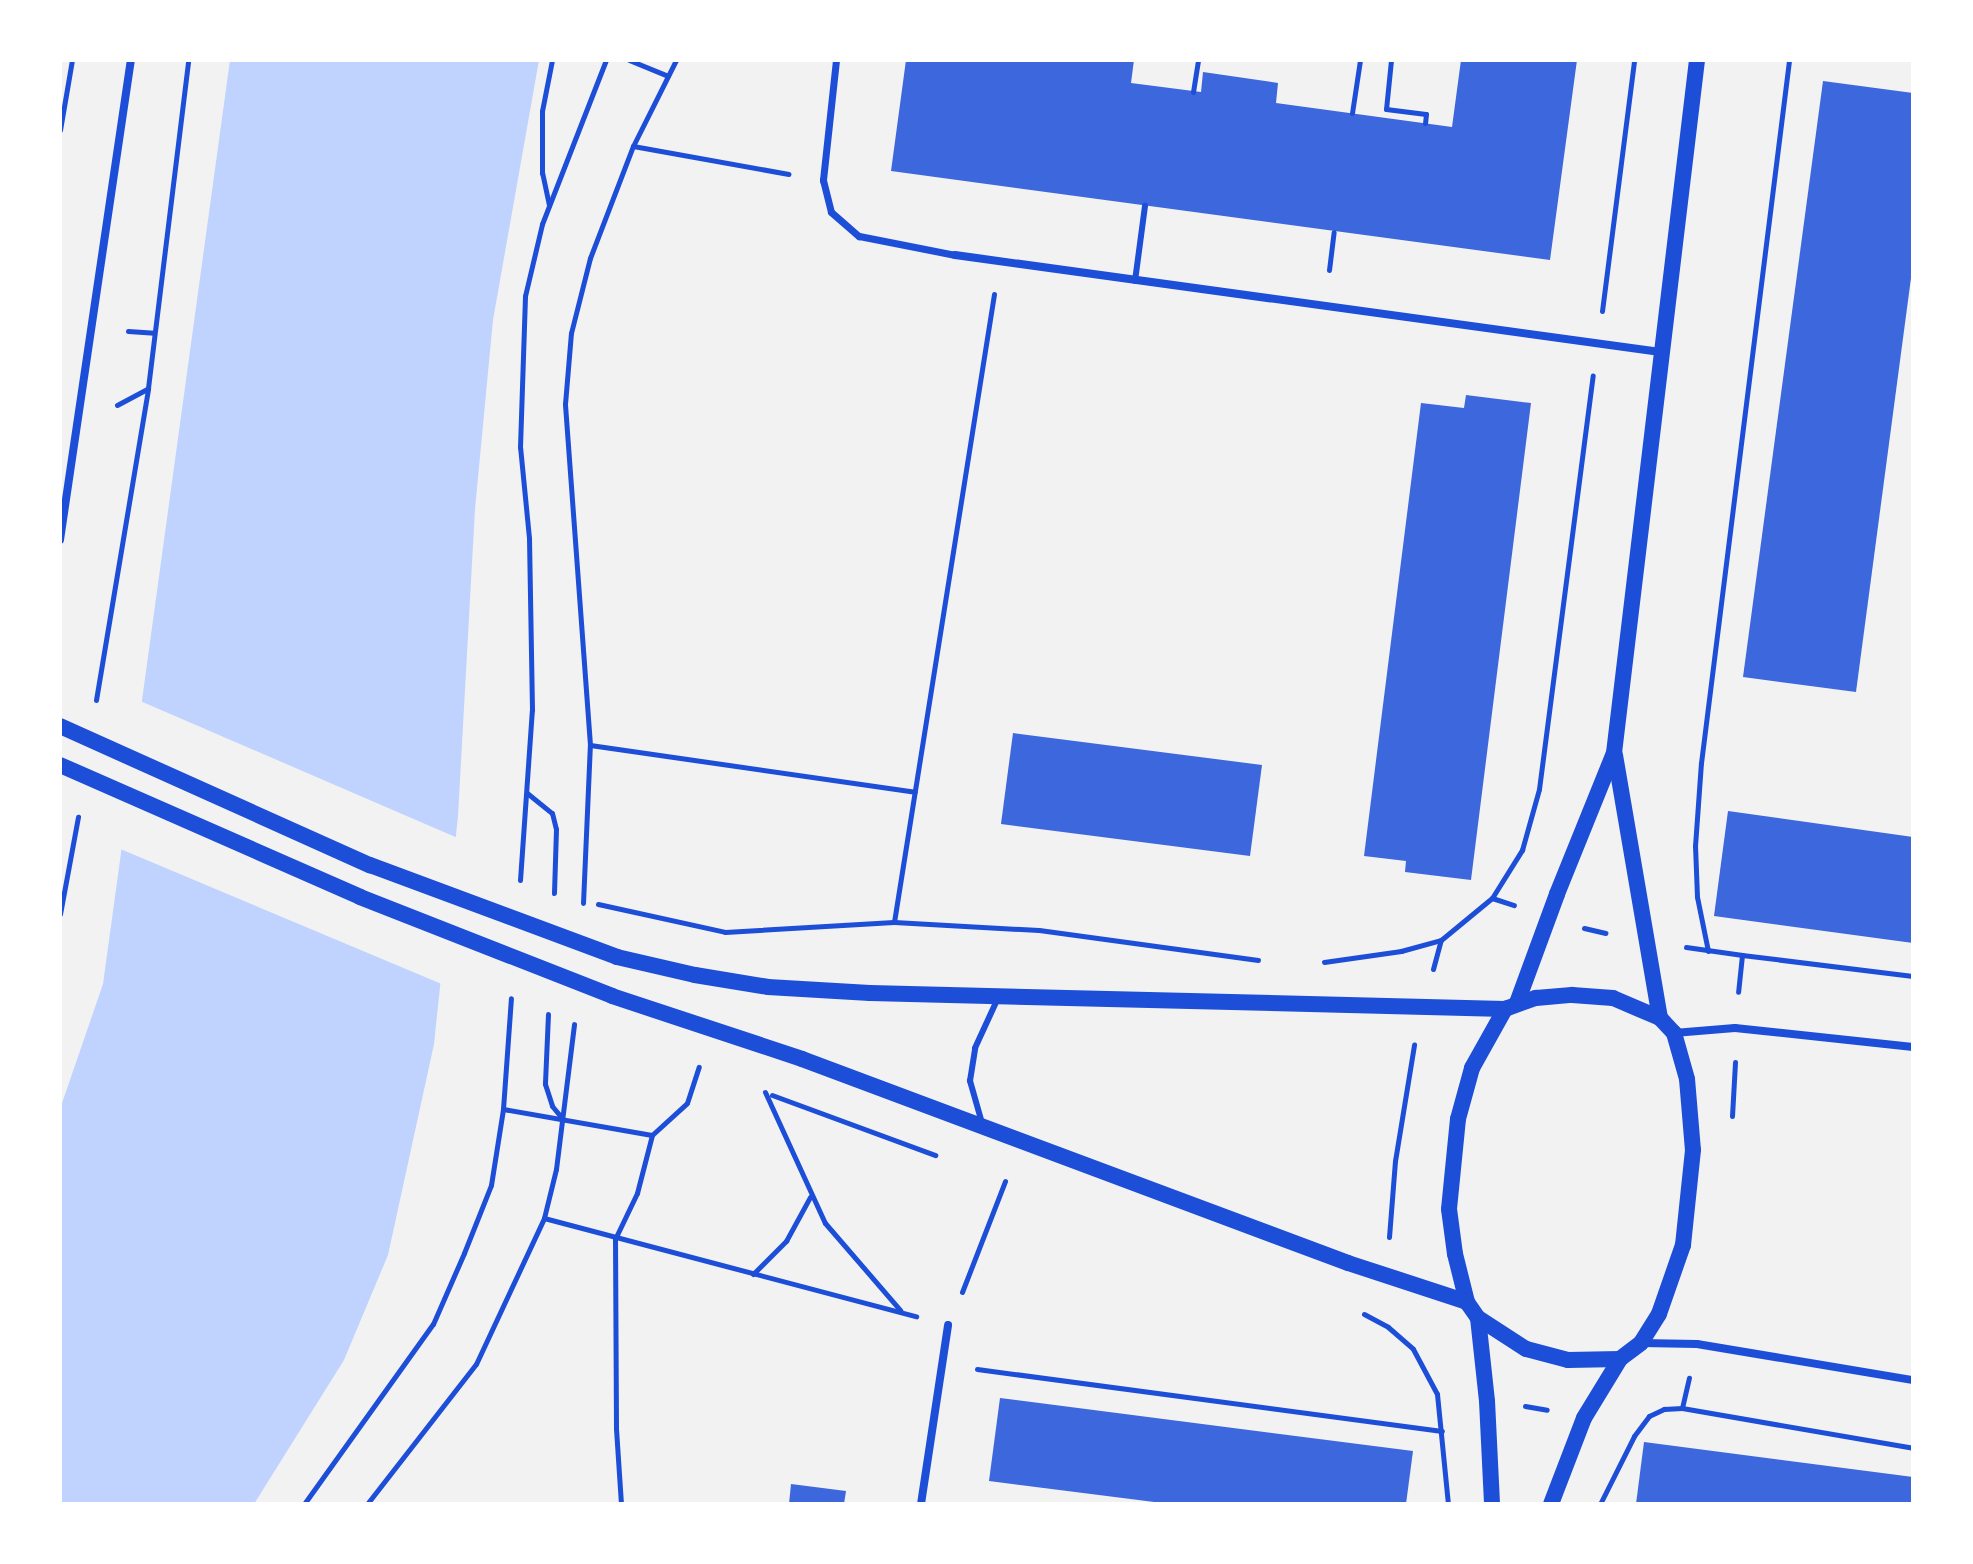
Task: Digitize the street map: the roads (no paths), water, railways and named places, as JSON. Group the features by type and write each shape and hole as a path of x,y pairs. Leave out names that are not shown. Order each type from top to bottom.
{"main road":[{"path":"1620,1359 1568,1360 1526,1349 1478,1318 1467,1302 1455,1254 1449,1209 1458,1119 1472,1068 1511,1006 1614,753 1697,60"},
{"path":"60,726 370,865 617,957 695,975 768,987 998,998 1422,1009 1511,1006 1572,995 1613,998 1660,1018 1674,1033 1687,1079 1693,1150 1683,1245 1659,1314 1641,1343 1620,1359 1584,1418 1551,1504"},
{"path":"1614,753 1660,1018"},
{"path":"60,765 360,897 612,996 802,1059 1380,1274 1467,1302"},
{"path":"1478,1318 1487,1401 1492,1504"}],"street":[{"path":"60,540 131,63 120,60"},
{"path":"836,60 823,180 831,212 859,236 999,262 1660,352"},
{"path":"1674,1033 1735,1028 1913,1047"},
{"path":"921,1504 948,1325"},
{"path":"1641,1343 1697,1344 1913,1380"}],"lane":[{"path":"1135,281 1145,206"},
{"path":"983,1125 970,1081 975,1048 998,998"}],"water":[{"path":"230,60 539,60 493,320 475,509 458,816 434,1044 388,1255 344,1360 254,1504 60,1504 60,1109 103,984"}]}
